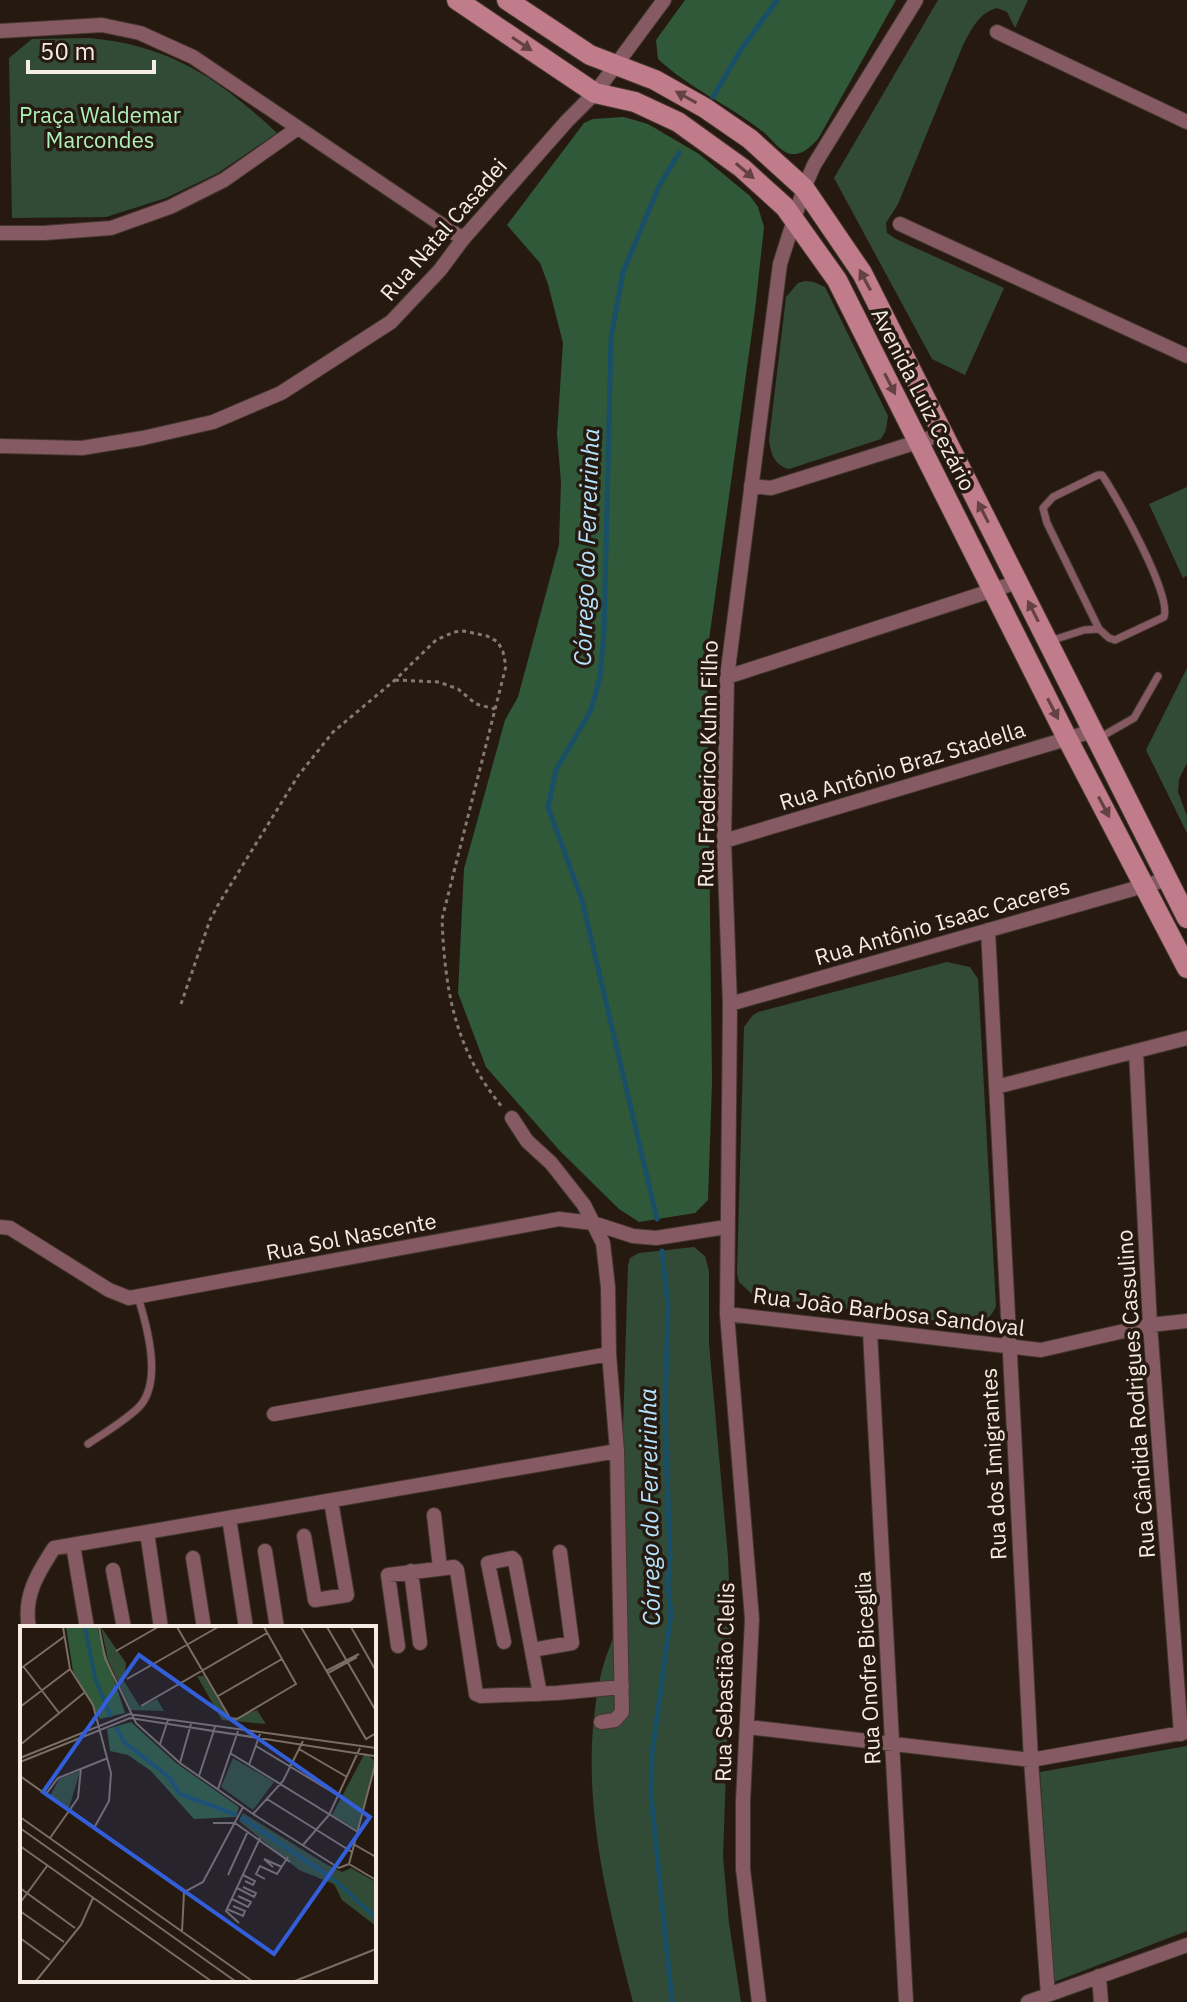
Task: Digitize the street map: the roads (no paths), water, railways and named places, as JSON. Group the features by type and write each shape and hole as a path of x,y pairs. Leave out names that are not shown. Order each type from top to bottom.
{"street":[{"name":"Avenida Luiz Cezário","path":"457,0 595,93 635,102 678,122 742,168 785,207 837,280 1067,738 1187,968"},
{"name":"Avenida Luiz Cezário","path":"507,0 590,55 655,80 705,108 750,139 804,188 862,273 1187,918"},
{"name":"Rua Natal Casadei","path":"0,446 82,448 213,422 281,393 391,322 595,93 664,0"},
{"name":"Rua Frederico Kuhn Filho","path":"727,1314 730,1004 724,841 727,677 780,264 814,165 916,0"},
{"path":"0,31 102,25 140,33 193,57 463,239"},
{"path":"997,32 1187,122"},
{"path":"0,233 111,228 126,223 170,207 224,180 298,128"},
{"path":"900,224 1187,356"},
{"path":"751,486 771,488 943,434"},
{"path":"727,677 1018,582"},
{"path":"1032,669 1052,650"},
{"name":"Rua Antônio Braz Stadella","path":"724,841 1067,738 1095,735"},
{"name":"Rua Antônio Isaac Caceres","path":"730,1004 1168,879"},
{"name":"Rua dos Imigrantes","path":"988,930 1031,1760 1048,1995"},
{"path":"996,1087 1187,1038"},
{"name":"Rua Cândida Rodrigues Cassulino","path":"1136,1051 1150,1325 1184,1733"},
{"path":"512,1118 527,1141 551,1163 584,1205 603,1243 617,1451 622,1712 615,1720 601,1722"},
{"name":"Rua Sol Nascente","path":"0,1227 10,1228 109,1290 129,1298 559,1219 593,1223 633,1236 656,1238 726,1227"},
{"name":"Rua João Barbosa Sandoval","path":"727,1314 1008,1349 1041,1350 1150,1325 1187,1321"},
{"name":"Rua Sebastião Clelis","path":"727,1314 752,1619 743,1801 743,1869 759,2002"},
{"name":"Rua Onofre Biceglia","path":"870,1332 906,2002"},
{"path":"274,1414 609,1354"},
{"path":"29,1626 26,1614 33,1580 54,1548 617,1451"},
{"path":"304,1536 315,1600 347,1595 331,1501"},
{"path":"434,1515 440,1568"},
{"path":"229,1518 246,1626"},
{"path":"147,1532 161,1626"},
{"path":"73,1545 87,1626"},
{"path":"265,1551 277,1626"},
{"path":"532,1650 572,1643 560,1552"},
{"path":"193,1558 204,1626"},
{"path":"504,1642 488,1563 512,1558 540,1694"},
{"path":"398,1646 388,1575 454,1567 457,1570 476,1694 540,1694 622,1687"},
{"path":"113,1570 124,1626"},
{"path":"411,1571 420,1643"},
{"path":"748,1727 1031,1760 1184,1733"},
{"path":"1028,2002 1187,1945"},
{"path":"1099,1976 1101,2002"}],"lane":[{"path":"1052,650 1084,630 1099,629 1115,640 1164,617 1166,612 1158,581 1114,492 1102,475 1053,497 1043,508 1047,523 1099,629"},
{"path":"1095,735 1134,718 1158,676"},
{"path":"88,1444 140,1406 147,1394 151,1374 150,1338 138,1297"}],"waterway":[{"name":"Córrego do Ferreirinha","path":"713,97 740,51 777,0"},
{"name":"Córrego do Ferreirinha","path":"657,1219 582,900 548,807 556,770 591,710 600,677 604,633 611,338 623,272 660,184 679,153"},
{"name":"Córrego do Ferreirinha","path":"662,1251 668,1305 665,1416 671,1614 652,1754 651,1795 672,2002"}],"park label":[{"name":"Praça Waldemar Marcondes","path":"100,126"}]}
